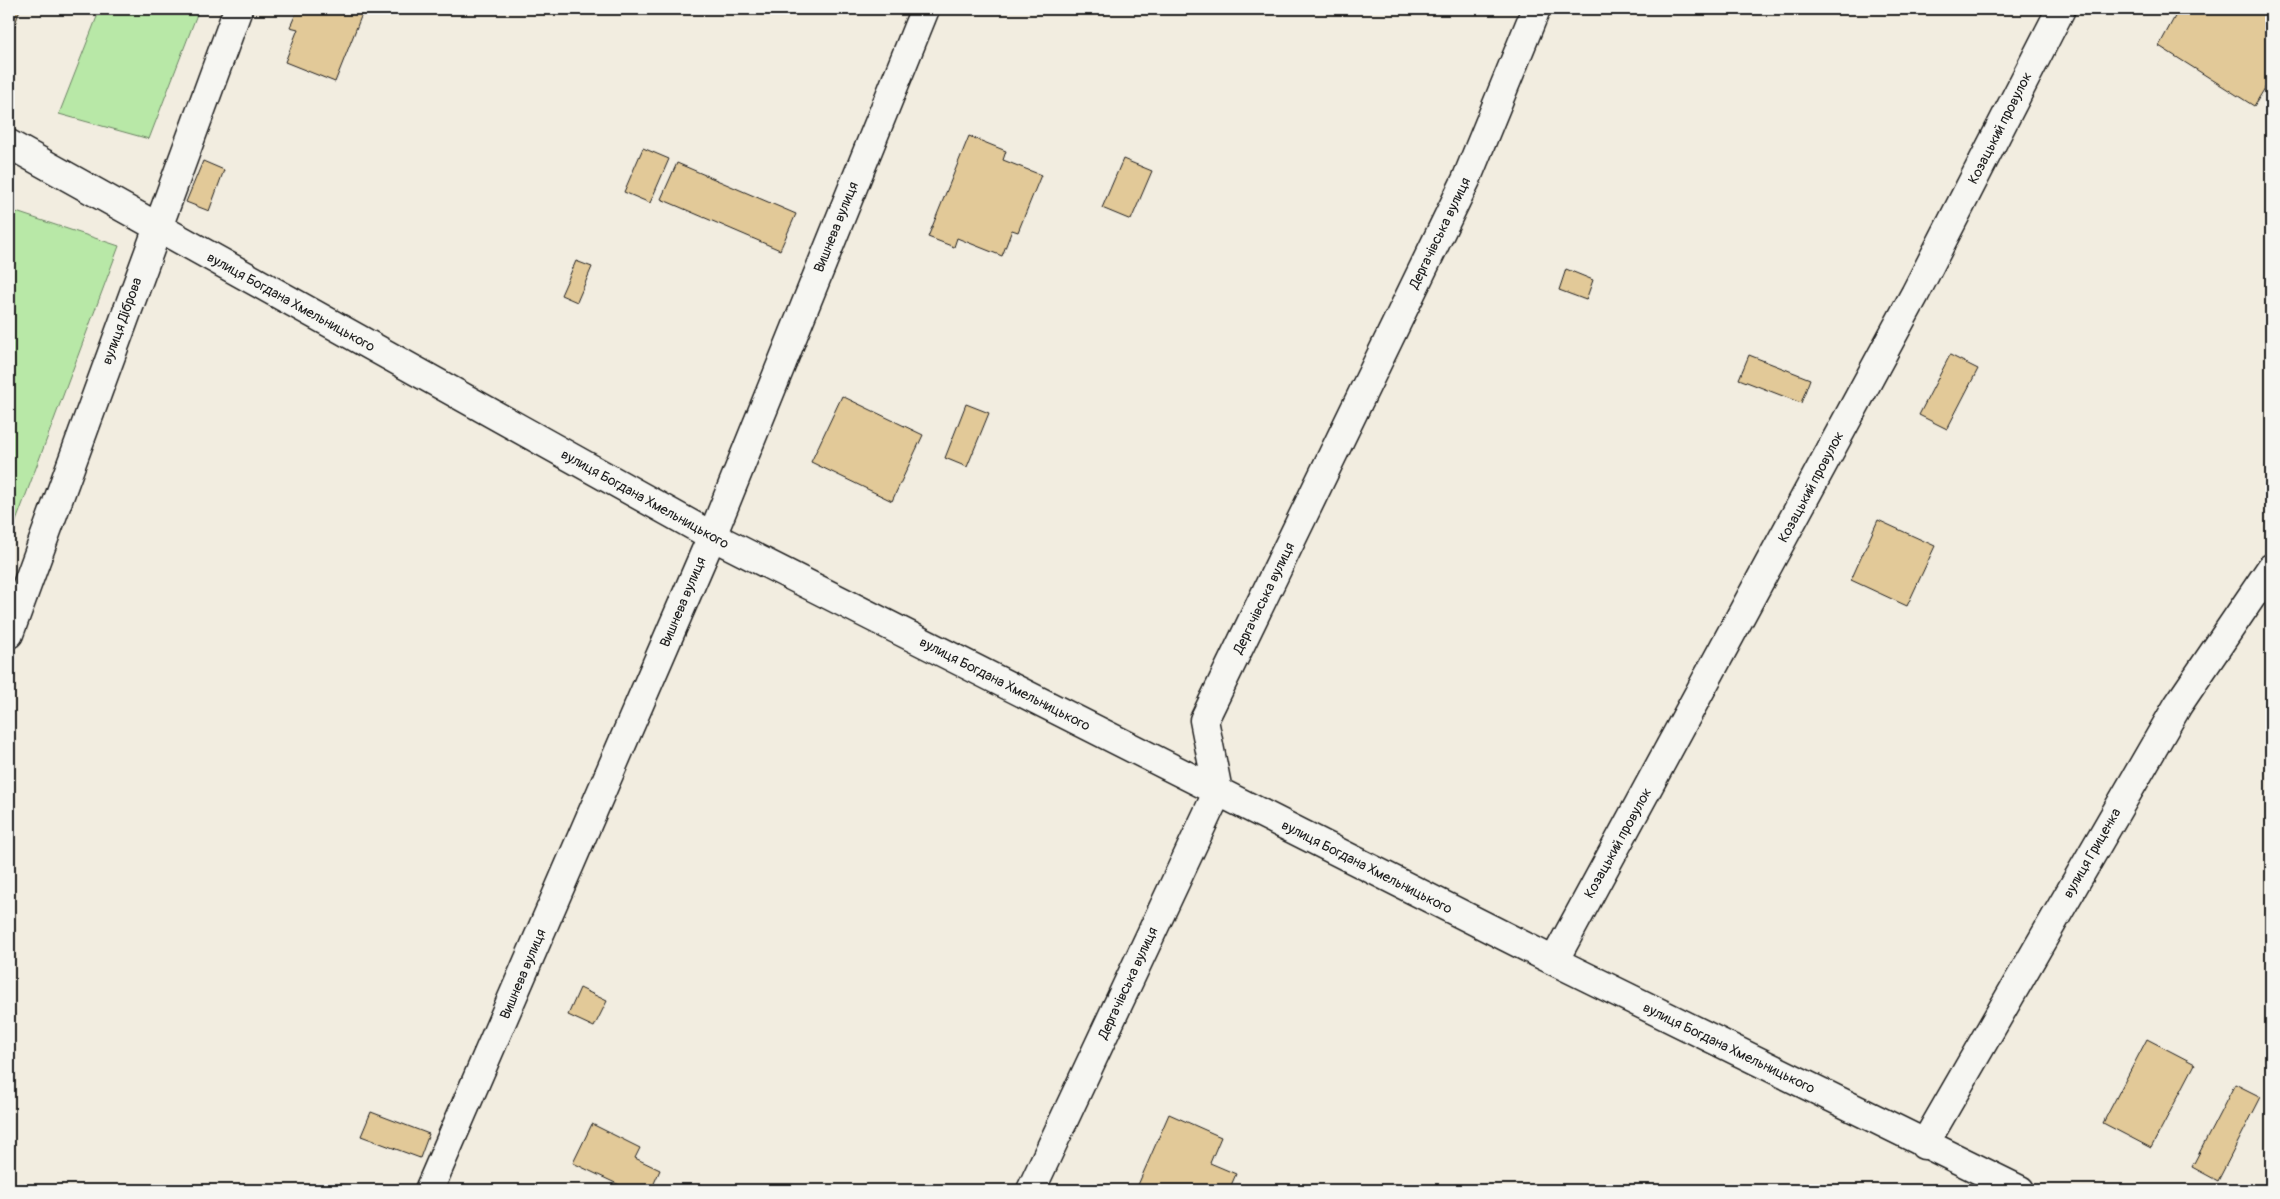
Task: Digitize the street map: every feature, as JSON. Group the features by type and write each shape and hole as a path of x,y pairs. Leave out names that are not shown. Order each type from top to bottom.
{"street":[{"name":"вулиця Діброва","path":"9,634 156,226 238,9"},
{"name":"Вишнева вулиця","path":"429,1190 712,536 925,9"},
{"name":"Дергачівська вулиця","path":"1031,1190 1218,791 1204,720 1466,180 1536,9"},
{"name":"Козацький провулок","path":"1554,961 1905,312 2061,9"},
{"name":"вулиця Богдана Хмельницького","path":"9,144 712,536 1554,961 1924,1145 1984,1183 2020,1190"},
{"name":"вулиця Гриценка","path":"1924,1145 2178,704 2271,568"}],"green space":[{"path":"100,9 199,9 149,139 59,114"},
{"path":"10,210 119,246 9,540 9,214"}],"building":[{"path":"9,9 20,9 9,43"},
{"path":"298,9 364,9 335,82 285,62 298,29 290,27"},
{"path":"2179,9 2271,9 2271,78 2254,106 2159,46"},
{"path":"969,136 1006,151 1003,160 1041,175 1018,232 1012,230 1002,256 957,238 954,247 928,237"},
{"path":"643,148 669,159 650,203 624,192"},
{"path":"1123,159 1152,171 1131,220 1102,208"},
{"path":"203,161 224,170 209,211 186,202"},
{"path":"677,163 796,214 780,250 661,199"},
{"path":"576,261 592,267 577,302 561,295"},
{"path":"1566,269 1593,280 1586,300 1559,290"},
{"path":"1749,355 1810,379 1801,403 1739,379"},
{"path":"1950,355 1978,369 1947,429 1919,415"},
{"path":"842,396 923,435 892,501 811,462"},
{"path":"966,404 989,413 967,467 945,458"},
{"path":"1878,520 1935,546 1907,606 1851,580"},
{"path":"580,988 607,1001 594,1027 568,1015"},
{"path":"2147,1039 2195,1064 2151,1148 2103,1123"},
{"path":"2235,1084 2261,1097 2218,1181 2192,1167"},
{"path":"371,1112 429,1134 420,1158 361,1136"},
{"path":"1169,1114 1221,1137 1210,1163 1236,1174 1229,1190 1149,1190 1138,1185"},
{"path":"592,1124 640,1148 635,1158 660,1170 651,1190 630,1190 573,1163"}]}
